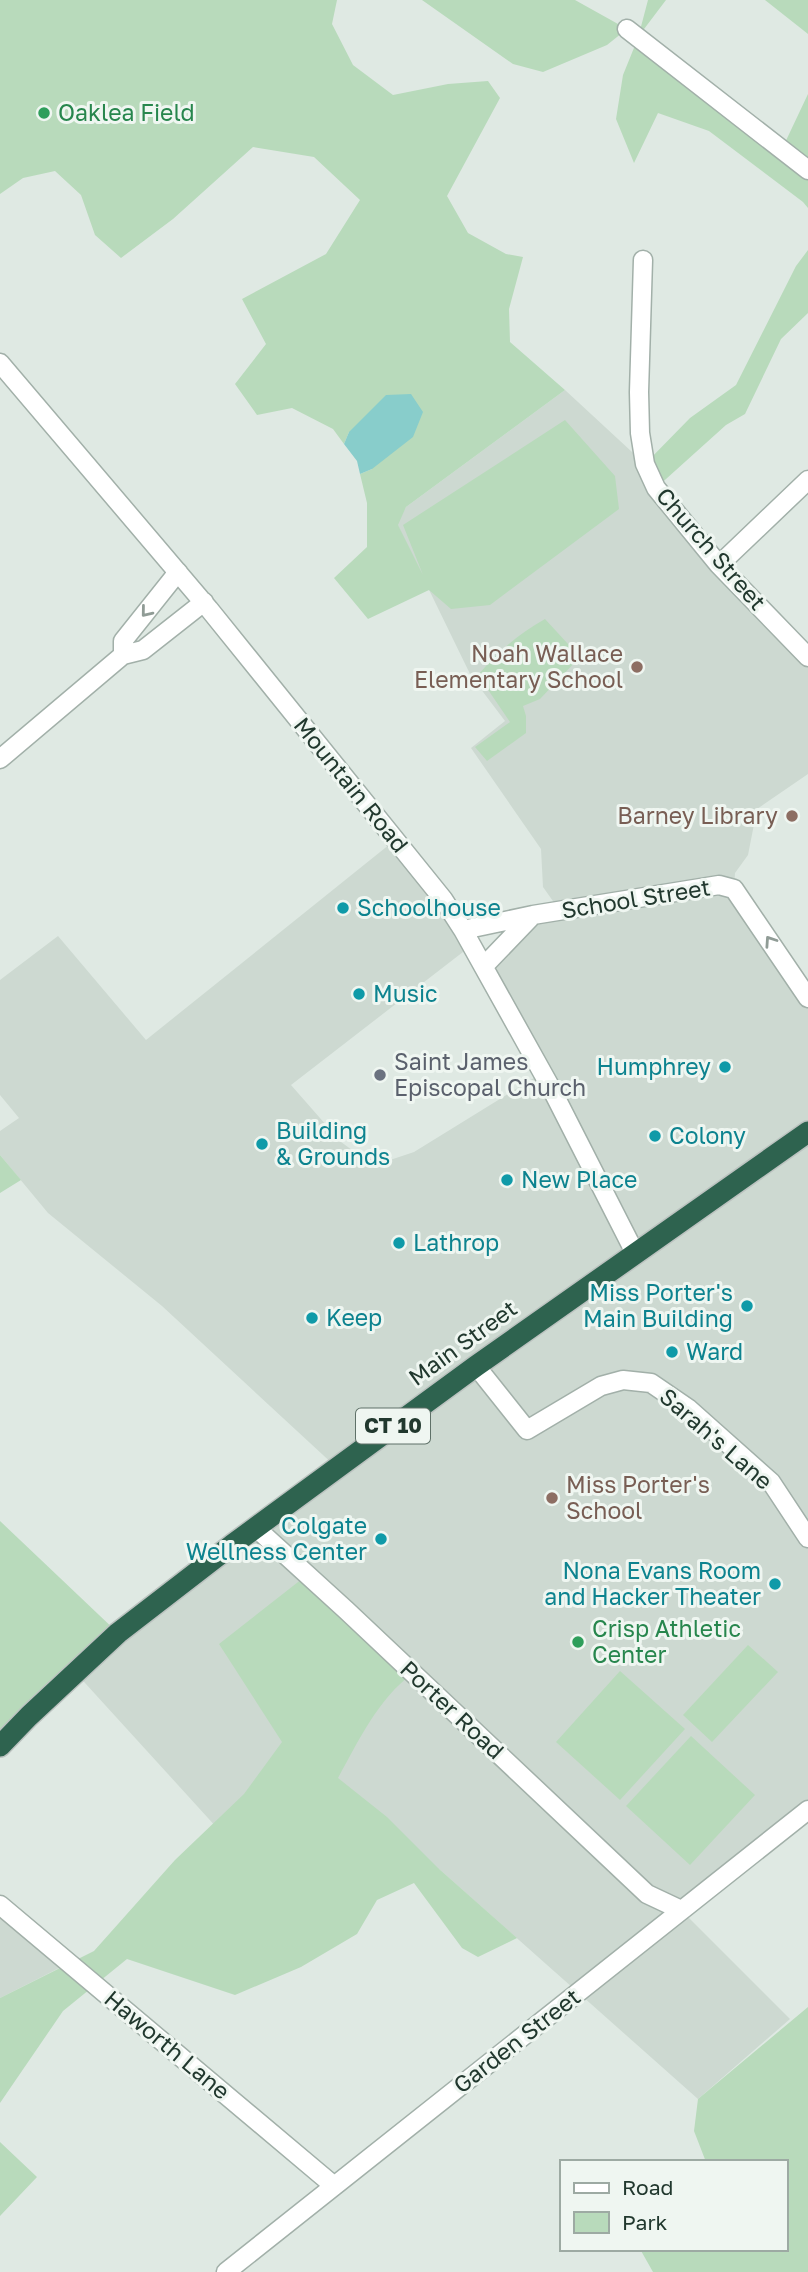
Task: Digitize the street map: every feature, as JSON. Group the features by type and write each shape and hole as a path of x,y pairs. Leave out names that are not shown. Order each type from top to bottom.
{"highway":[{"name":"Main Street","path":"0,1746 118,1633 256,1528 476,1366 808,1132"}],"street":[{"path":"627,29 808,170"},
{"name":"Church Street","path":"643,260 639,392 640,433 645,464 656,488 719,565 808,657"},
{"name":"Mountain Road","path":"0,363 204,602 435,889 484,966 551,1088 635,1253"},
{"path":"719,565 808,480"},
{"path":"124,655 123,641 178,572"},
{"path":"0,759 124,655 142,650 204,602"},
{"name":"School Street","path":"463,930 533,915 719,885 734,889 808,998"},
{"name":"School Street","path":"484,966 533,915"},
{"name":"Sarah's Lane","path":"476,1366 527,1430 601,1386 623,1380 651,1383 689,1409 771,1482 808,1538"},
{"name":"Porter Road","path":"256,1528 647,1895 681,1910"},
{"name":"Garden Street","path":"226,2272 808,1810"},
{"path":"647,1895 653,1933"},
{"name":"Haworth Lane","path":"0,1905 333,2186"}],"shaded area":[{"name":"Miss Porter's School","path":"565,390 645,464 808,657 808,774 757,809 748,855 735,873 734,889 808,998 808,1810 681,1910 790,2019 698,2099 439,1869 311,1931 75,1672 336,1467 162,1306 48,1213 0,1155 0,1131 19,1118 0,1095 0,980 58,936 146,1040 395,840 472,945 291,1085 341,1142 359,1155 387,1161 414,1152 542,1073 484,966 533,915 560,911 543,887 541,849 471,748 505,721 471,676 397,524 406,507"},
{"path":"0,1905 69,1963 0,1998"}],"green space":[{"path":"0,0 337,0 332,24 353,65 393,95 448,84 488,81 500,98 447,196 468,233 506,254 523,257 509,309 510,342 565,390 406,507 398,525 423,575 403,525 565,420 615,476 619,509 490,605 451,609 429,590 368,619 334,578 367,547 367,503 360,474 372,469 349,432 344,444 333,429 292,408 257,415 235,384 266,344 242,299 326,254 360,200 314,157 253,147 173,219 121,258 95,235 81,195 55,171 23,178 0,194"},
{"path":"422,0 575,0 627,29 607,45 543,72 513,64"},
{"path":"648,0 666,0 638,36"},
{"path":"765,0 808,0 808,34"},
{"path":"638,37 782,149 808,94 808,208 709,131 658,113 634,163 616,119 623,75"},
{"path":"808,250 808,313 781,339 745,414 726,425 656,488 645,464 690,418 736,385 796,266"},
{"path":"545,619 580,657 540,699 523,706 526,733 487,761 475,747 510,722 478,675 509,644"},
{"path":"0,1155 21,1180 0,1193"},
{"path":"0,1521 118,1633 0,1746"},
{"path":"307,1575 413,1673 379,1708 338,1778 387,1817 438,1868 517,1938 478,1957 462,1948 414,1883 377,1900 357,1934 301,1967 235,1995 127,1959 63,2011 0,2103 0,1998 94,1951 175,1860 244,1794 282,1742 219,1644"},
{"path":"748,1645 778,1672 712,1742 683,1715"},
{"path":"620,1671 685,1729 620,1800 556,1742"},
{"path":"691,1736 755,1795 690,1865 626,1806"},
{"path":"808,2007 808,2272 653,2272 641,2251 787,2251 787,2160 705,2160 694,2131 698,2099"},
{"path":"0,2142 37,2177 0,2216"}],"water":[{"path":"411,394 423,412 413,437 372,469 360,474 357,461 344,444 349,432 386,395"}],"place":[{"name":"Oaklea Field","path":"44,113"},
{"name":"Noah Wallace Elementary School","path":"637,667"},
{"name":"Barney Library","path":"792,816"},
{"name":"Schoolhouse","path":"343,908"},
{"name":"Music","path":"359,994"},
{"name":"Humphrey","path":"725,1067"},
{"name":"Saint James Episcopal Church","path":"380,1075"},
{"name":"Colony","path":"655,1136"},
{"name":"Building & Grounds","path":"262,1144"},
{"name":"New Place","path":"507,1180"},
{"name":"Lathrop","path":"399,1243"},
{"name":"Miss Porter's Main Building","path":"747,1306"},
{"name":"Keep","path":"312,1318"},
{"name":"Ward","path":"672,1352"},
{"name":"Miss Porter's School","path":"552,1498"},
{"name":"Colgate Wellness Center","path":"381,1539"},
{"name":"Nona Evans Room and Hacker Theater","path":"775,1584"},
{"name":"Crisp Athletic Center","path":"578,1642"}]}
